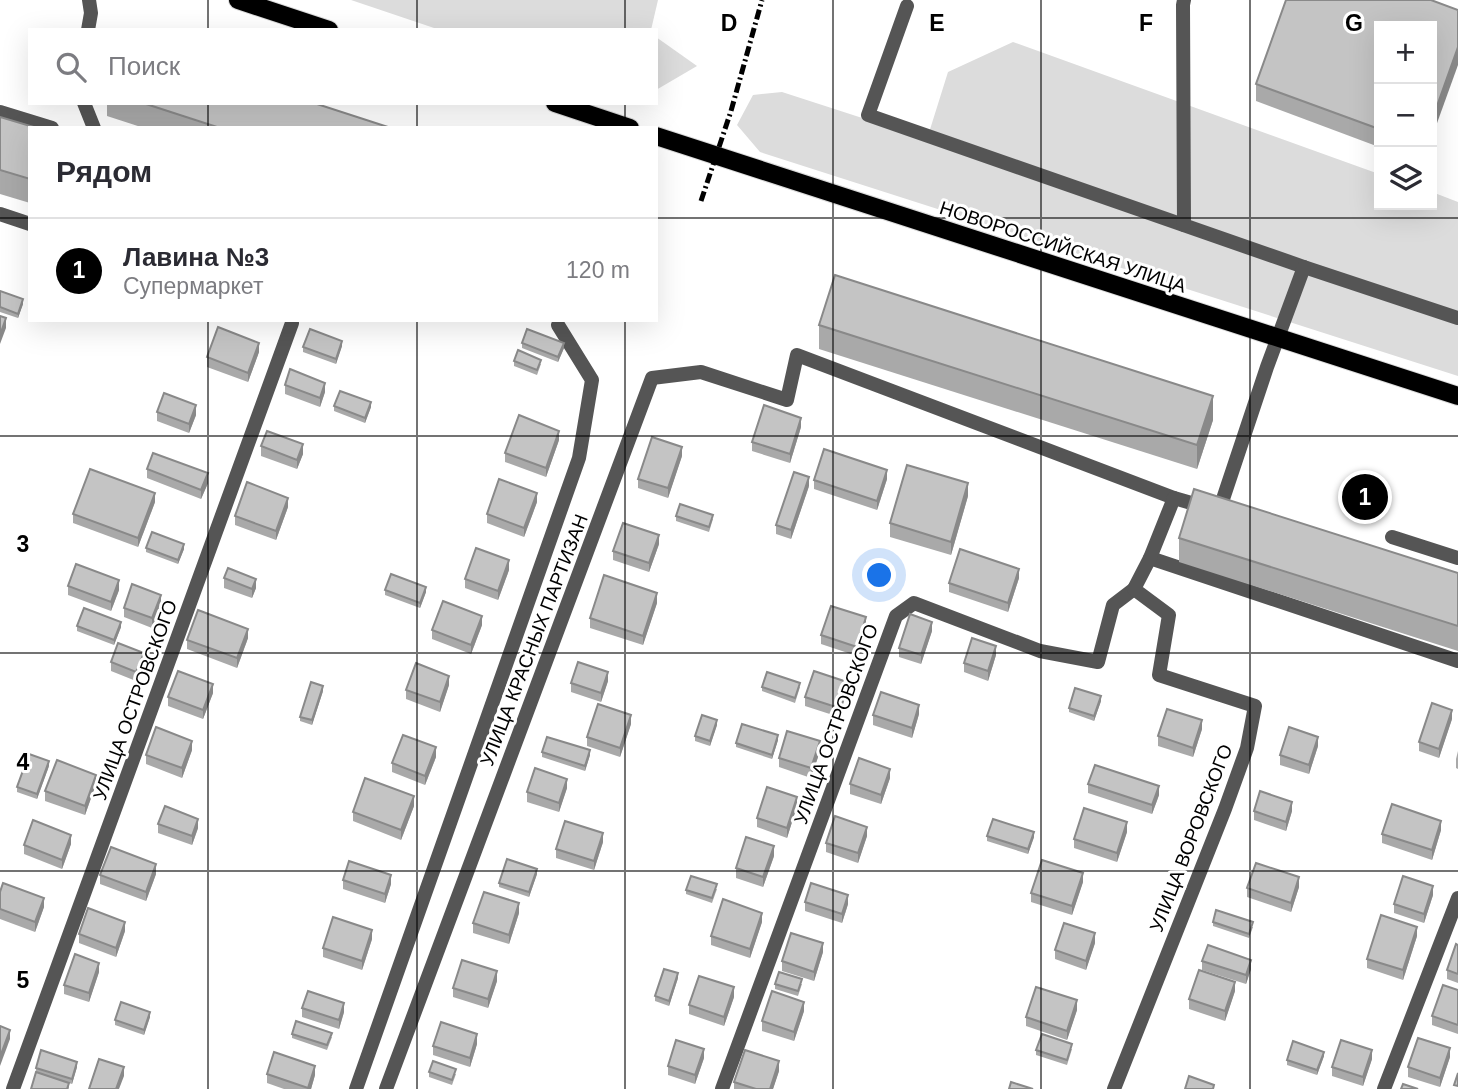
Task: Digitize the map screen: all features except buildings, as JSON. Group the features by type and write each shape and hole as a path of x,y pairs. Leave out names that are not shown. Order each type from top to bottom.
{"main road":[{"path":"238,0 323,28"},
{"path":"561,105 624,126"},
{"name":"НОВОРОССИЙСКАЯ УЛИЦА","path":"658,137 1458,396"}],"lane":[{"path":"88,28 91,13 89,0"},
{"path":"1184,0 1184,225"},
{"path":"907,6 868,115 1458,318"},
{"path":"85,105 93,126"},
{"path":"0,112 46,126"},
{"path":"0,214 28,224"},
{"path":"1134,589 1150,558 1174,498 1219,511 1266,367 1304,267"},
{"name":"УЛИЦА ОСТРОВСКОГО","path":"13,1089 292,323"},
{"name":"УЛИЦА КРАСНЫХ ПАРТИЗАН","path":"356,1089 579,458 592,380 558,325"},
{"name":"УЛИЦА КРАСНЫХ ПАРТИЗАН","path":"386,1089 652,378 701,372 787,400 797,355 1174,498"},
{"path":"1392,537 1458,558"},
{"path":"1150,558 1458,661"},
{"name":"УЛИЦА ОСТРОВСКОГО","path":"722,1089 896,616 914,603 1040,651 1098,662 1113,605 1134,589"},
{"name":"УЛИЦА ВОРОВСКОГО","path":"1114,1089 1226,808 1247,748 1255,706 1159,675 1170,615 1134,589"},
{"path":"1384,1089 1458,898"}],"shaded area":[{"path":"351,0 658,0 651,28 434,28"},
{"path":"658,38 697,66 658,89"},
{"path":"1013,42 1374,172 1374,210 1437,210 1437,194 1458,202 1458,376 760,152 737,125 753,95 782,92 927,139 948,72"}],"railway":[{"path":"701,201 731,111 762,0"}],"place":[{"name":"Лавина №3","path":"1365,497"}]}
